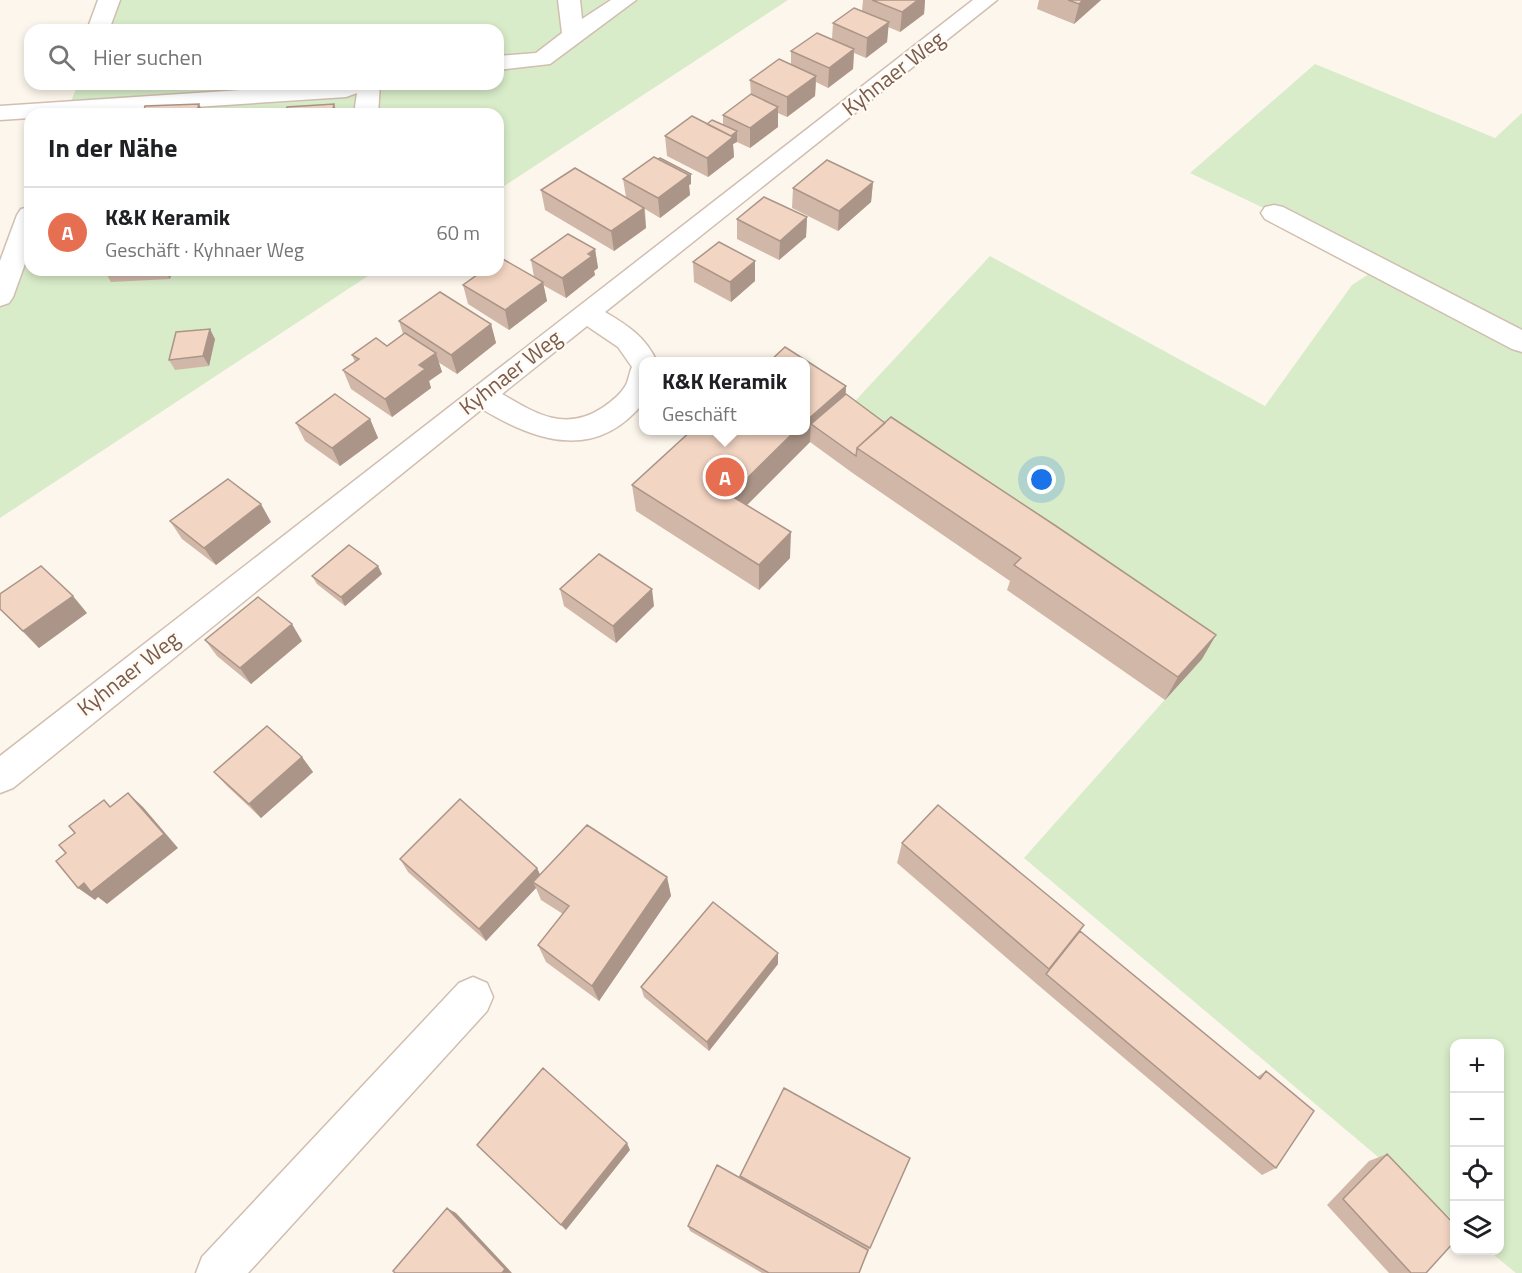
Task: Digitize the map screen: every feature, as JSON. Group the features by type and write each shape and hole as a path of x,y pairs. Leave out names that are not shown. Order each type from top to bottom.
{"street":[{"path":"100,24 109,0"},
{"path":"569,0 573,35"},
{"path":"504,62 542,59 625,0"},
{"name":"Kyhnaer Weg","path":"0,777 36,746 585,313 986,0"},
{"path":"68,108 75,90"},
{"path":"107,108 346,90"},
{"path":"367,108 368,90"},
{"path":"0,113 24,112"},
{"path":"1274,213 1522,342"},
{"path":"0,297 24,231"},
{"path":"585,313 630,343 642,357"},
{"path":"481,395 535,424 561,432 583,430 602,424 626,404 639,389"},
{"path":"0,750 36,746"},
{"path":"218,1273 473,997"}],"green space":[{"path":"112,0 788,0 504,186 504,108 68,108 76,90 504,90 504,24 102,24"},
{"path":"1315,64 1495,138 1522,113 1522,1273 1516,1273 1494,1255 1504,1255 1504,1039 1450,1039 1450,1218 1024,858 1201,659 844,413 990,256 1265,406 1352,285 1378,268 1274,213 1190,173"},
{"path":"24,228 24,276 368,276 0,518 0,294"}],"building":[{"path":"872,0 918,0 902,12"},
{"path":"1068,0 1083,0 1079,4"},
{"path":"854,8 889,22 867,38 833,23"},
{"path":"817,33 854,49 829,68 791,51"},
{"path":"779,59 816,76 787,97 750,80"},
{"path":"751,94 778,107 750,128 723,115"},
{"path":"199,104 198,108 144,108 145,106"},
{"path":"334,104 333,108 287,107"},
{"path":"692,116 733,137 707,158 665,136"},
{"path":"712,120 737,131 731,136 707,124"},
{"path":"654,157 689,175 658,198 623,179"},
{"path":"658,159 691,174 686,177 689,175"},
{"path":"827,160 873,182 839,211 793,188"},
{"path":"575,168 644,208 611,231 541,190"},
{"path":"764,197 807,217 780,241 737,219"},
{"path":"568,234 595,249 588,254 592,256 562,278 531,260"},
{"path":"719,242 755,261 730,282 693,262"},
{"path":"504,260 543,282 505,310 463,285 476,276 504,276"},
{"path":"440,292 491,324 451,355 399,321"},
{"path":"210,329 203,356 169,360 176,332"},
{"path":"405,333 436,353 419,365 425,369 385,399 343,370 359,359 352,355 376,338 387,346"},
{"path":"785,347 801,357 774,357"},
{"path":"810,363 846,386 810,418"},
{"path":"335,394 370,419 332,448 296,423"},
{"path":"846,394 885,423 857,448 856,456 811,424"},
{"path":"891,417 1216,635 1178,677 1014,565 1021,558 857,448"},
{"path":"687,435 791,435 730,495 791,532 759,565 632,485"},
{"path":"228,479 261,504 204,548 170,521"},
{"path":"349,545 378,566 341,597 312,576"},
{"path":"599,554 652,589 613,626 560,589"},
{"path":"41,566 73,596 23,631 0,609 0,594"},
{"path":"258,597 292,624 240,668 205,640"},
{"path":"267,726 302,757 249,804 214,772"},
{"path":"128,793 164,834 91,892 84,883 78,888 56,861 66,853 59,845 75,833 69,826 104,800 110,807"},
{"path":"460,799 537,868 479,929 400,859"},
{"path":"938,805 1084,925 1049,969 902,843"},
{"path":"587,825 667,877 592,986 538,945 569,906 533,882"},
{"path":"713,902 778,953 707,1042 641,987"},
{"path":"1080,931 1260,1079 1266,1071 1314,1111 1276,1168 1046,974"},
{"path":"543,1068 627,1143 561,1225 477,1145"},
{"path":"784,1088 910,1158 870,1248 740,1176"},
{"path":"1387,1154 1450,1220 1450,1247 1426,1273 1411,1273 1343,1199"},
{"path":"717,1165 868,1250 859,1273 769,1273 688,1226"},
{"path":"447,1208 505,1269 502,1273 395,1273 393,1271"}],"place":[{"name":"K&K Keramik","path":"725,477"}]}
